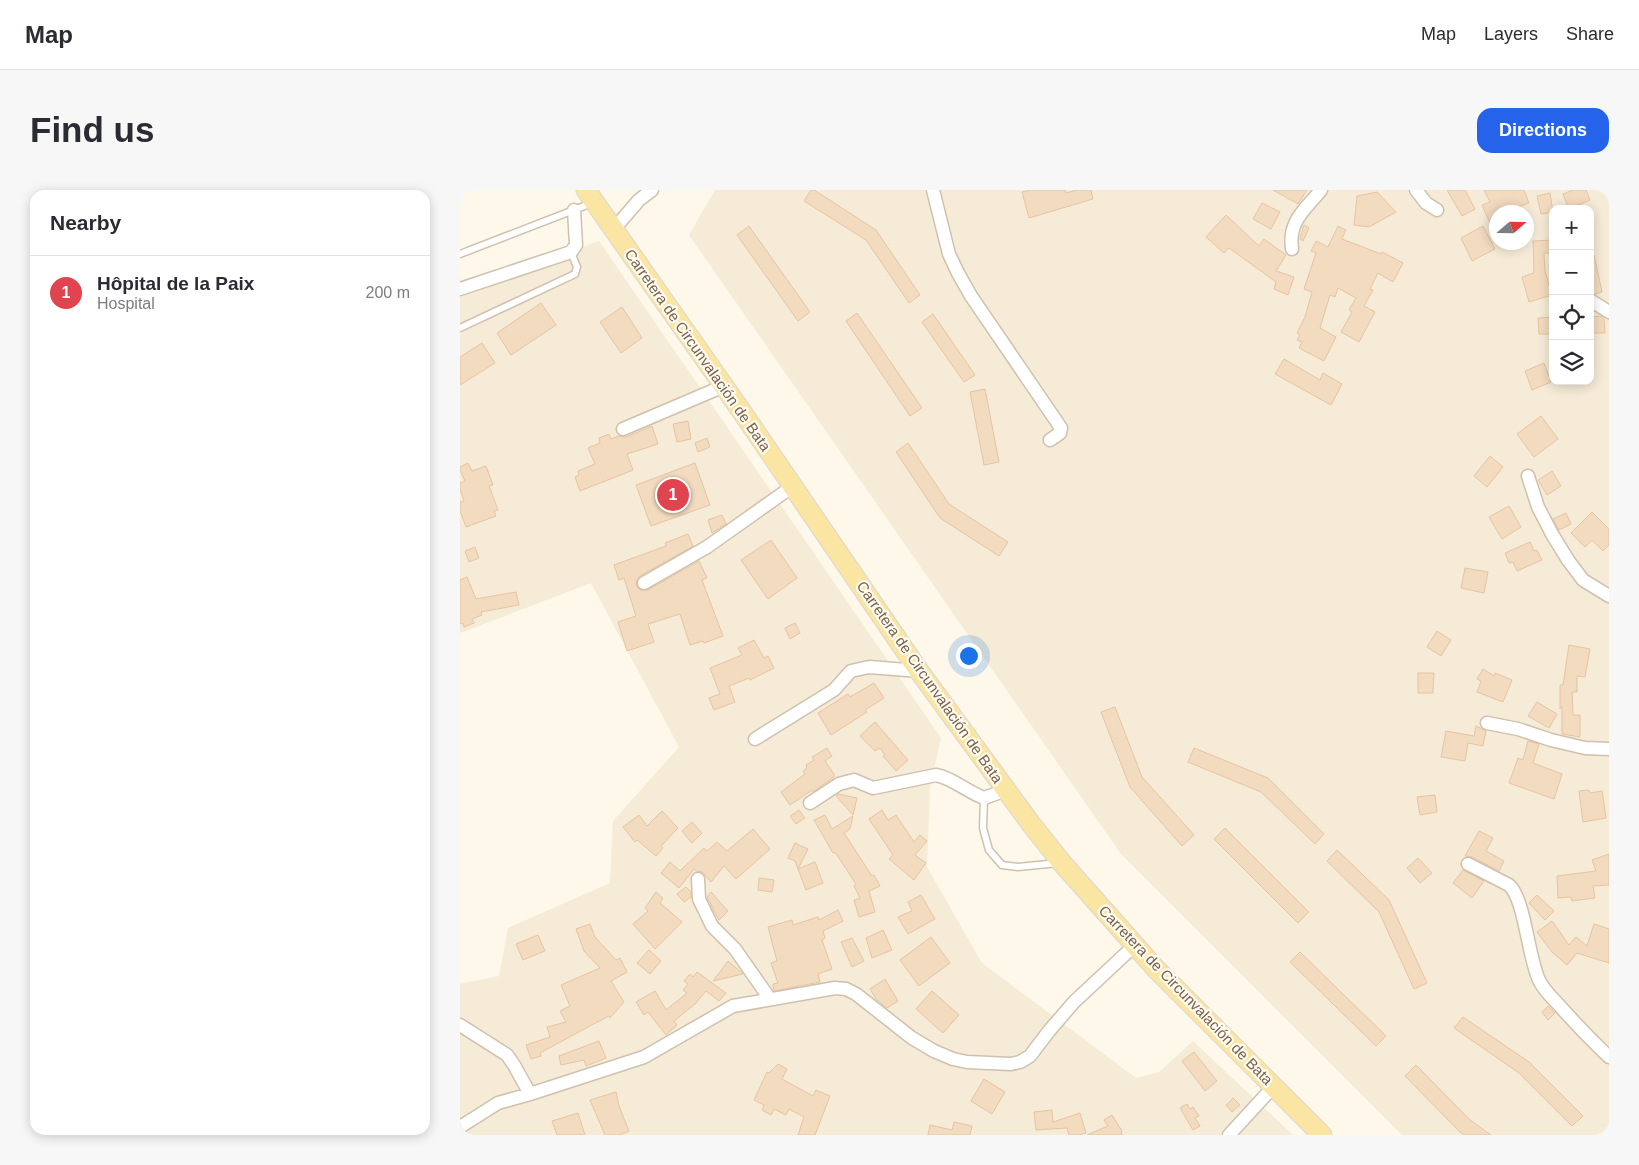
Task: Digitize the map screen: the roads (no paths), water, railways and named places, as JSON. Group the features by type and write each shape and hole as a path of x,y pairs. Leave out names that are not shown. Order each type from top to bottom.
{"main road":[{"name":"Carretera de Circunvalación de Bata","path":"590,196 724,386 919,671 1062,863 1134,946 1322,1135"}],"street":[{"path":"614,229 639,200 652,190"},
{"path":"933,190 949,254 958,273 1061,428 1060,433 1050,440"},
{"path":"1292,249 1290,238 1298,216 1320,190"},
{"path":"1416,190 1426,203 1437,210"},
{"path":"460,289 571,252 576,245 574,210"},
{"path":"1594,303 1609,312"},
{"path":"623,429 724,386"},
{"path":"1528,476 1538,507 1568,560 1583,580 1609,596"},
{"path":"644,583 707,547 793,486"},
{"path":"754,739 834,690 851,671 868,667 919,671"},
{"path":"1487,722 1585,748 1609,749"},
{"path":"810,802 839,784 854,780 873,788 936,775 945,776 972,794 984,798 1006,790"},
{"path":"1468,864 1513,888 1535,970 1541,985 1587,1037 1609,1057"},
{"path":"698,879 699,899 712,926 735,949 770,999"},
{"path":"460,1127 498,1102 530,1094 644,1057 733,1006 835,988 846,989 856,994 912,1038 934,1051 953,1059 966,1062 1011,1064 1020,1062 1030,1056 1074,1002 1134,946"},
{"path":"460,1025 507,1056 530,1094"},
{"path":"1229,1135 1274,1086"}],"lane":[{"path":"460,254 574,210 590,196"},
{"path":"460,328 575,274 577,267 571,252"},
{"path":"984,798 983,828 990,850 1002,866 1018,867 1062,863"}],"place":[{"name":"Hôpital de la Paix","path":"673,495"}]}
